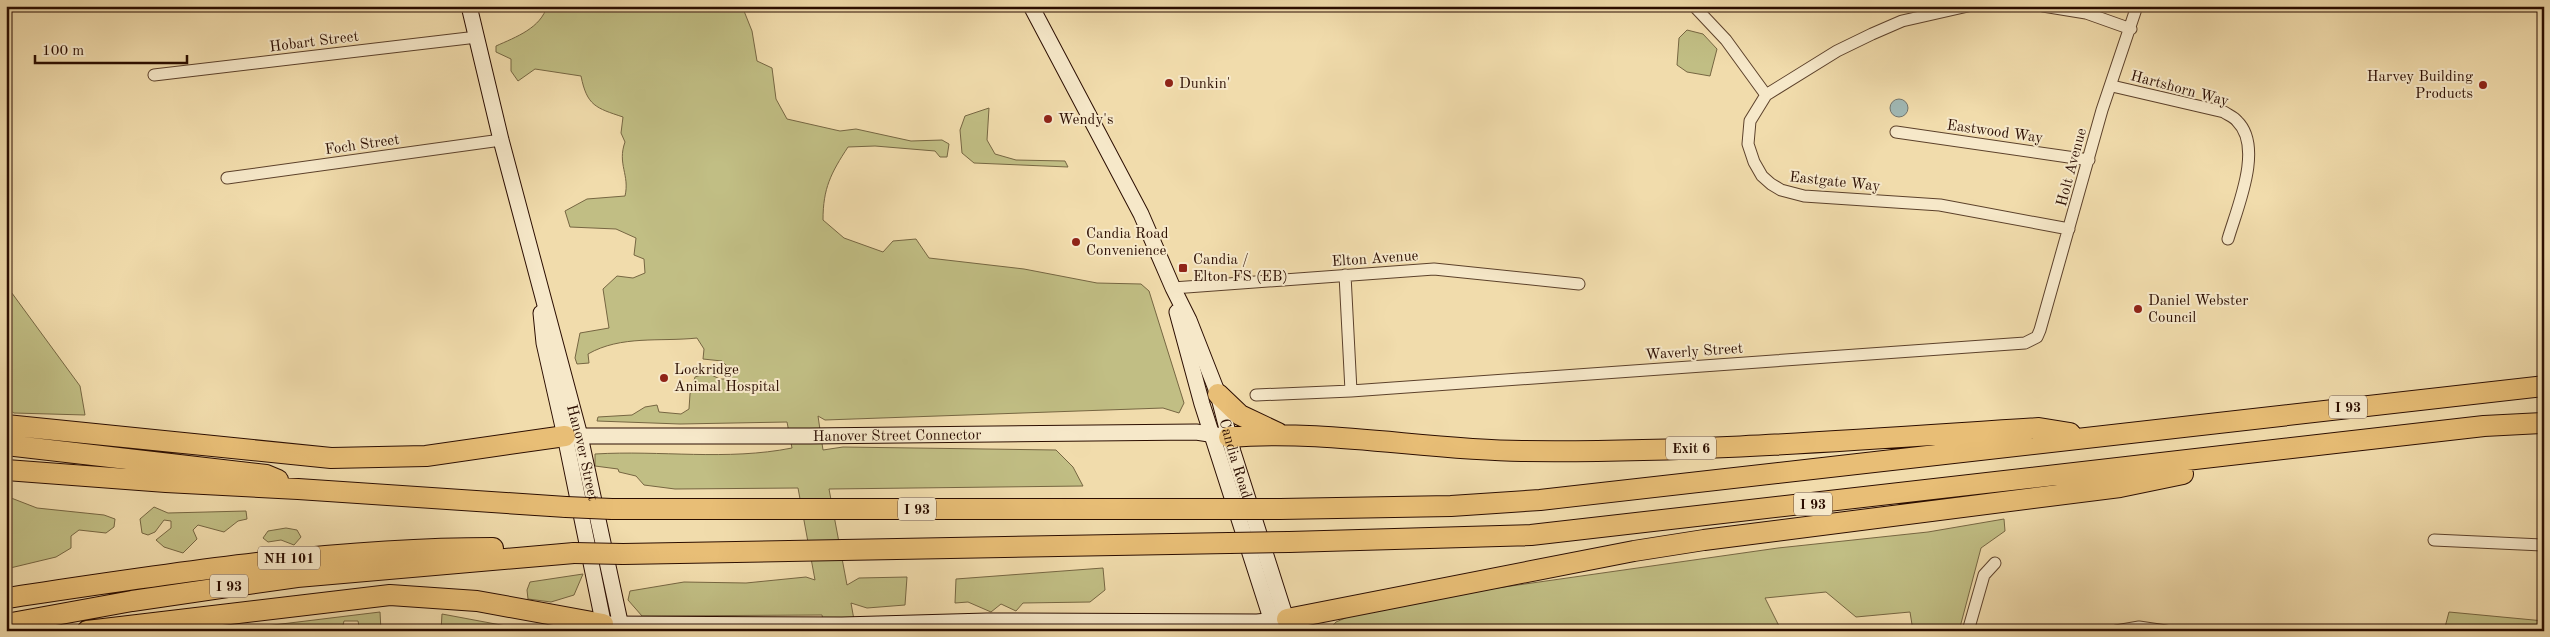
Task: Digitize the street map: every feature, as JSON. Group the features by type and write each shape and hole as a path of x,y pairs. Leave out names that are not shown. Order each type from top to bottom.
{"highway":[{"name":"I 93","path":"6,470 566,508 1280,510 1451,506 1540,500 2544,386"},
{"path":"1218,394 1240,415 1285,435"},
{"name":"I 93","path":"6,624 132,600 297,577 574,553 623,554 1290,542 1531,535 2484,426 2544,423"},
{"path":"6,425 331,458 426,456 573,436"},
{"name":"Exit 6","path":"1285,435 1520,451 1672,450 2039,428 2096,437"},
{"path":"1220,435 1285,435"},
{"path":"1281,625 1342,609 1634,551 1704,540 2120,486 2335,444"},
{"path":"6,445 266,475 298,489"},
{"name":"NH 101","path":"6,598 192,569 336,553 451,548 497,548 574,553"},
{"path":"88,631 390,595 477,601 613,628"},
{"path":"1318,631 1342,609"}],"main road":[{"name":"Candia Road","path":"1031,6 1141,214 1189,320 1218,394 1220,435"},
{"name":"Hanover Street","path":"473,10 477,37 501,140 537,277 544,343 573,436 613,628"},
{"name":"Candia Road","path":"1173,288 1180,323 1220,435 1281,625"},
{"name":"Hanover Street Connector","path":"573,436 1196,432 1220,435"},
{"path":"613,628 987,621 1281,625"}],"street":[{"path":"1694,6 1726,40 1766,95"},
{"name":"Eastgate Way","path":"1968,6 1902,21 1872,34 1837,51 1766,95 1750,121 1748,144 1754,162 1762,176 1781,190 1804,196 1940,205 2070,229"},
{"path":"2043,6 2086,13 2131,29"},
{"name":"Holt Avenue","path":"2037,337 2070,229 2102,110 2112,86 2138,6"},
{"name":"Hobart Street","path":"154,75 477,37"},
{"name":"Hartshorn Way","path":"2112,86 2224,112 2237,121 2248,143 2250,155 2228,239"},
{"name":"Eastwood Way","path":"1896,132 2089,160"},
{"name":"Foch Street","path":"227,178 501,140"},
{"name":"Elton Avenue","path":"1173,288 1434,268 1579,284"},
{"path":"1345,275 1351,391"},
{"name":"Waverly Street","path":"1256,395 1351,391 2025,343 2037,337"},
{"path":"2434,540 2544,545"},
{"path":"1968,631 1984,575 1996,563"},
{"path":"2116,631 2138,627 2166,631"}],"shaded area":[{"path":"547,6 742,6 752,31 757,61 772,68 776,99 787,119 840,131 856,129 911,141 942,140 949,144 947,157 940,157 935,151 875,146 848,147 829,181 823,209 823,220 844,238 883,252 893,241 916,239 929,258 1024,269 1097,283 1141,284 1149,291 1184,403 1179,413 1163,408 825,420 818,416 823,450 843,447 1056,450 1073,467 1083,486 829,489 847,585 859,578 907,577 905,605 867,608 851,603 856,631 825,631 822,615 642,616 628,600 630,591 684,582 746,583 806,577 815,580 798,488 675,489 644,485 636,476 619,472 618,469 595,466 595,454 718,455 768,452 792,448 787,422 680,424 597,421 598,417 632,415 645,407 657,405 659,412 681,414 689,409 690,394 695,377 707,373 720,379 728,379 730,369 722,361 703,359 704,349 697,338 641,340 614,344 588,354 589,363 577,364 575,358 580,333 609,328 603,289 617,276 633,278 645,273 644,259 634,255 636,238 616,229 570,227 565,211 587,199 625,196 626,182 622,157 625,142 621,133 623,117 599,108 594,104 586,94 581,76 535,69 518,81 511,71 511,59 496,52 496,46 534,26 544,14"},
{"path":"1687,30 1703,34 1717,49 1710,76 1687,72 1677,65 1679,38"},
{"path":"989,108 987,140 995,154 1016,160 1065,161 1068,167 974,163 962,153 960,130 965,116"},
{"path":"6,285 80,386 85,415 14,413 6,408"},
{"path":"6,496 37,508 104,515 115,519 114,527 106,533 79,530 71,536 71,548 56,557 6,569"},
{"path":"154,507 168,513 246,511 247,519 238,521 224,532 198,525 193,530 197,539 183,553 164,547 156,540 171,528 171,521 164,520 155,532 148,535 142,533 140,519"},
{"path":"2004,519 2005,531 1981,548 1959,631 1913,631 1910,612 1856,617 1826,592 1765,598 1781,630 1328,631 1336,622 1350,616 1483,590 1778,548 1928,532"},
{"path":"286,528 297,530 301,537 294,545 281,540 268,542 263,538 268,531"},
{"path":"1103,568 1105,590 1090,602 1023,603 1016,611 1001,604 991,612 968,602 955,603 956,579"},
{"path":"583,574 574,595 551,602 528,599 527,590 530,582"},
{"path":"380,612 381,631 360,631 358,621 344,621 342,629 334,631 224,631"},
{"path":"2449,612 2544,621 2544,631 2444,631"},
{"path":"442,614 533,631 441,631"}],"water":[{"path":"1895,99 1903,99 1908,104 1906,115 1895,117 1890,112 1890,104"}],"place":[{"name":"Dunkin'","path":"1169,83"},
{"name":"Harvey Building Products","path":"2483,85"},
{"name":"Wendy's","path":"1048,119"},
{"name":"Candia Road Convenience","path":"1076,242"},
{"name":"Candia / Elton FS (EB)","path":"1183,268"},
{"name":"Daniel Webster Council","path":"2138,309"},
{"name":"Lockridge Animal Hospital","path":"664,378"}]}
